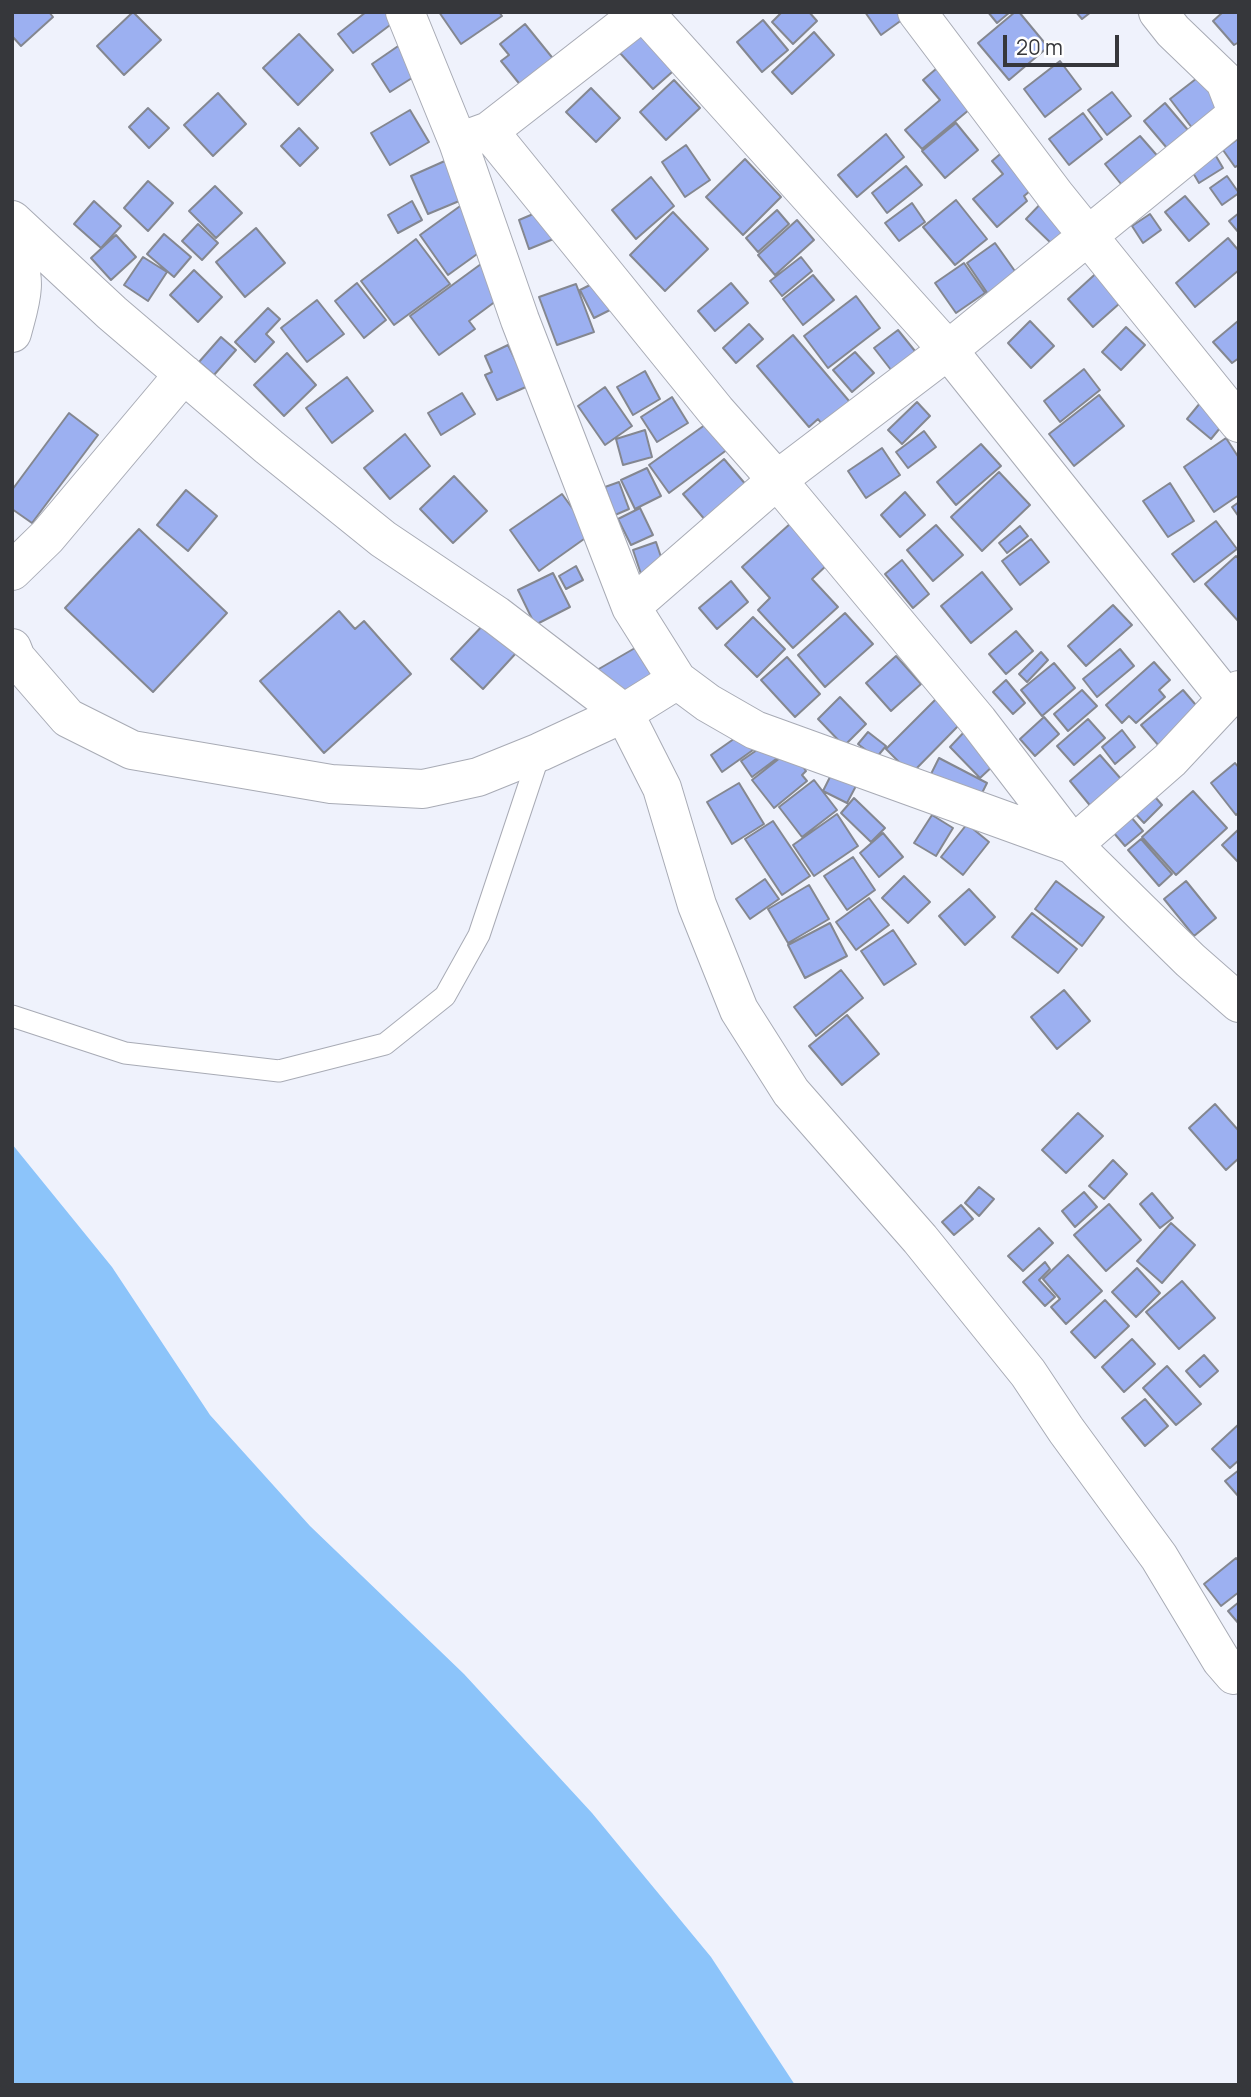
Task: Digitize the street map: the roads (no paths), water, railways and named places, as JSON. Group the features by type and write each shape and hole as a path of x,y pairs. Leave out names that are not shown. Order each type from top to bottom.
{"street":[{"path":"405,12 474,136 604,275 978,721 1073,845 1190,960 1239,1003"},
{"path":"474,136 643,12 948,350 1233,694 1170,760 1073,845"},
{"path":"916,12 1087,235 1239,423"},
{"path":"631,607 777,480 948,350 1237,116 1225,81 1173,31 1158,12"},
{"path":"474,136 520,320 631,607 677,680 708,703 755,730 1073,845"},
{"path":"12,220 112,313 269,447 383,539 496,615 624,713 662,789 696,905 739,1010 790,1092 920,1240 1028,1373 1066,1430 1159,1557 1221,1660 1234,1675 1239,1672"},
{"path":"12,255 19,262 23,292 12,333"},
{"path":"12,571 47,537 184,374"},
{"path":"12,649 16,658 68,718 132,750 331,784 423,789 478,777 540,752 624,713 677,680"}],"lane":[{"path":"12,1016 125,1053 279,1071 385,1044 445,996 479,935 540,752"}],"water":[{"path":"12,1144 112,1267 210,1415 310,1526 464,1674 592,1813 711,1957 795,2085 12,2085"}]}
